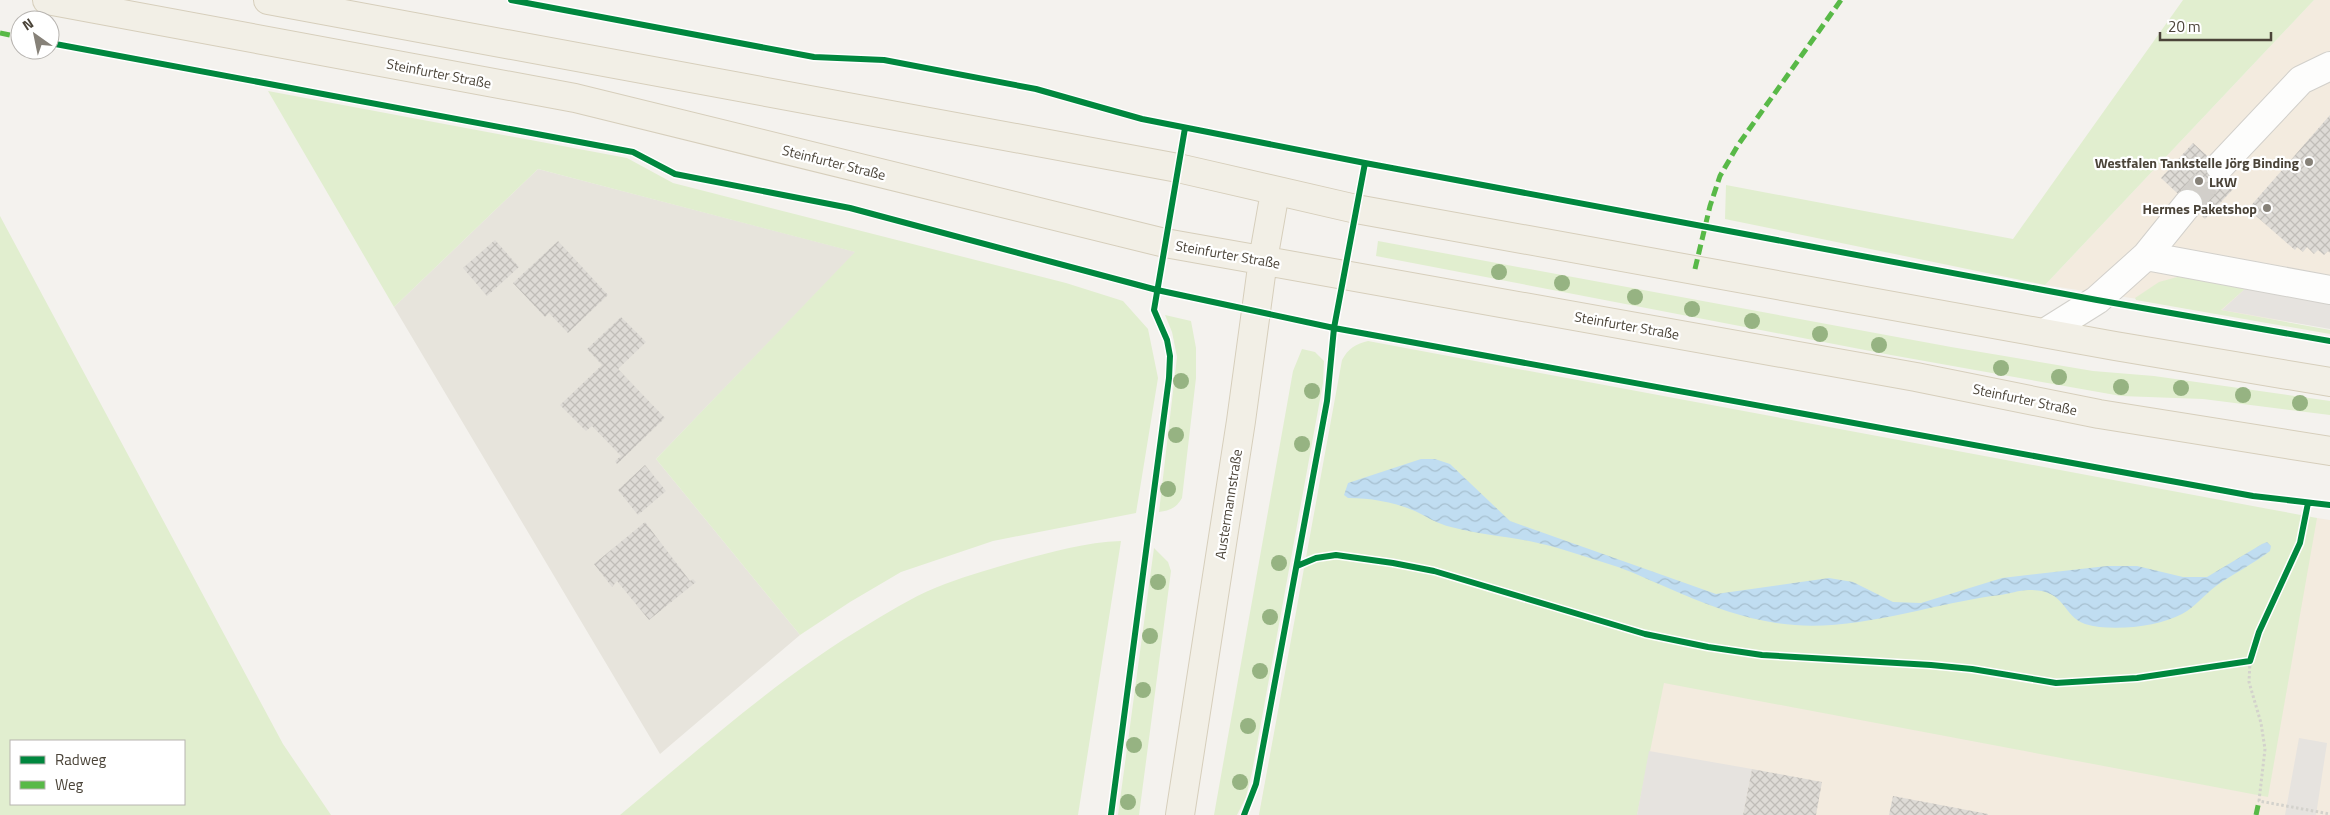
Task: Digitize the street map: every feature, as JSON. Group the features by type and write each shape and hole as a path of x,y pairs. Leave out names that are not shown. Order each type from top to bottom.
{"main road":[{"name":"Steinfurter Straße","path":"47,0 575,98 1165,243 1897,373 2098,414 2330,451"},
{"path":"268,0 1178,168 1275,192 1366,211 2046,332 2115,346 2330,382"},
{"name":"Austermannstraße","path":"1180,815 1248,375 1263,260 1275,192"}],"lane":[{"path":"2220,166 2301,80 2330,66"},
{"path":"2046,332 2097,300 2146,256 2188,204"},
{"path":"2146,256 2329,289"}],"path":[{"path":"2250,661 2249,682 2261,723 2265,749 2259,801 2330,814"}],"shaded area":[{"path":"2314,0 2330,0 2330,328 2045,285"},
{"path":"538,169 856,252 656,459 800,635 660,754 394,307"},
{"path":"2246,288 2330,288 2330,329 2222,310"},
{"path":"2317,518 2330,520 2330,815 1259,815 1297,614"},
{"path":"2299,738 2327,743 2316,815 2285,815"},
{"path":"1649,751 1752,769 1743,815 1637,815"}],"green space":[{"path":"2183,0 2314,0 2045,285 1725,219 1726,185 2013,239"},
{"path":"268,91 627,158 673,183 1066,283 1123,301 1148,329 1158,378 1136,513 993,541 901,572 850,602 800,635 656,459 855,252 538,169 394,307"},
{"path":"0,216 283,744 331,815 0,815"},
{"path":"1378,241 1951,347 2093,371 2154,376 2330,401 2330,415 2203,399 2121,396 1891,355 1376,256"},
{"path":"2181,276 2246,288 2221,310 2330,330 2330,334 2136,300 2135,298 2159,282"},
{"path":"1165,315 1191,321 1196,348 1196,378 1182,498 1173,508 1159,512 1177,357 1172,332"},
{"path":"1368,341 2317,518 2268,797 1664,683 1637,815 1259,815 1342,360 1352,348"},
{"path":"1302,349 1315,352 1324,361 1323,383 1252,772 1246,797 1237,815 1214,815 1293,371"},
{"path":"1121,541 1078,815 620,815 773,689 838,643 908,601 945,584 1018,561 1082,545"},
{"path":"1154,548 1168,562 1171,571 1139,815 1118,815"}],"water":[{"path":"1421,459 1435,459 1450,464 1510,521 1716,594 1829,578 1853,582 1893,602 1921,603 2002,578 2107,566 2137,566 2183,577 2207,577 2262,544 2267,542 2271,546 2270,551 2216,586 2187,611 2172,618 2148,625 2108,628 2085,624 2072,615 2057,598 2041,591 2029,590 1972,599 1860,622 1804,626 1776,623 1716,608 1634,573 1563,549 1451,527 1398,505 1374,500 1348,498 1344,495 1348,483"}],"building":[{"name":"Westfalen Tankstelle Jörg Binding","path":"2330,115 2330,253 2328,251 2324,255 2318,250 2314,254 2307,247 2303,252 2297,247 2295,250 2248,209"},
{"name":"LKW","path":"2193,143 2238,184 2205,219 2161,178"},
{"path":"495,240 519,267 487,296 463,268"},
{"path":"558,241 608,295 568,333 549,313 545,317 513,283"},
{"path":"621,317 646,342 618,369 665,418 617,464 615,461 621,456 592,426 586,431 560,405 602,365 587,349"},
{"path":"645,465 666,491 638,515 618,490"},
{"path":"645,522 690,581 693,579 696,582 649,620 617,581 612,587 594,564"},
{"path":"1752,769 1822,782 1816,815 1743,815"},
{"path":"1893,796 1988,814 1988,815 1889,815"}],"tunnel":[{"path":"2188,204 2220,166"}],"marked path":[{"path":"1695,269 1710,206 1720,176 1738,145 1841,0"},
{"path":"0,33 10,35"},
{"path":"2256,815 2259,801"}],"cycle path":[{"path":"511,0 814,57 884,60 1036,89 1142,119 1365,163 2097,300 2330,341"},
{"path":"60,45 633,152 675,174 850,208 1157,290 1334,328 2253,496 2330,505"},
{"path":"1111,815 1169,378 1170,356 1167,340 1154,310 1185,128"},
{"path":"1244,815 1256,784 1327,401 1334,328 1365,163"},
{"path":"1297,566 1316,558 1336,555 1393,563 1434,571 1645,634 1708,647 1762,655 1931,665 1972,669 2056,683 2137,678 2250,661 2259,632 2300,543 2308,503"}],"place":[{"name":"Westfalen Tankstelle Jörg Binding","path":"2309,162"},
{"name":"LKW","path":"2199,181"},
{"name":"Hermes Paketshop","path":"2267,208"}]}
